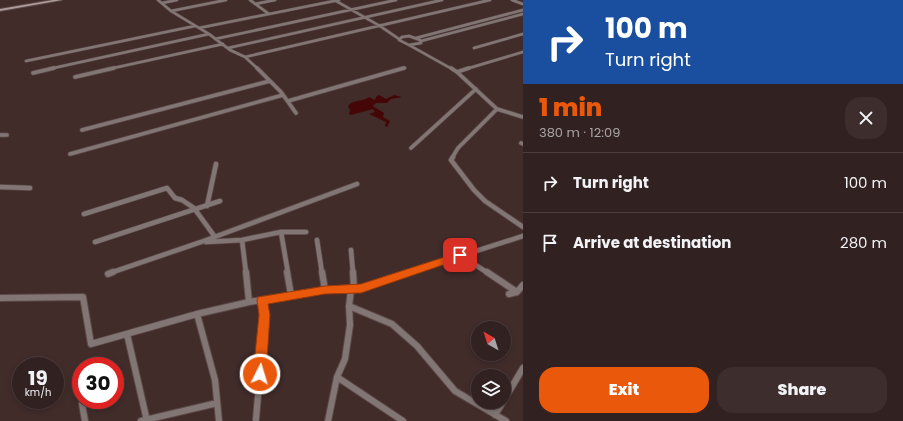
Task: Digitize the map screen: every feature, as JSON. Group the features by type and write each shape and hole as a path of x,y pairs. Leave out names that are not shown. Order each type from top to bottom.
{"main road":[{"path":"0,9 50,0"},
{"path":"0,9 60,0"}],"street":[{"path":"158,0 171,11 209,34 228,48 245,57 270,81 288,101 296,113"},
{"path":"162,3 177,0"},
{"path":"171,11 226,0"},
{"path":"250,0 269,14"},
{"path":"255,4 275,0"},
{"path":"199,28 337,0 380,26 399,39 402,44 418,45 421,41 523,14"},
{"path":"215,39 396,0"},
{"path":"228,48 442,0"},
{"path":"245,57 490,0"},
{"path":"512,0 523,4"},
{"path":"416,38 523,10"},
{"path":"26,61 195,26"},
{"path":"33,73 209,34"},
{"path":"474,48 523,34"},
{"path":"399,39 405,36 416,38 421,41"},
{"path":"74,77 223,44"},
{"path":"409,45 457,72 497,109 523,117"},
{"path":"457,72 523,52"},
{"path":"288,101 405,68"},
{"path":"82,130 270,81"},
{"path":"411,148 476,89"},
{"path":"70,154 283,96"},
{"path":"497,109 458,148 450,160 474,190 485,201 523,227"},
{"path":"0,135 7,135"},
{"path":"207,206 216,164"},
{"path":"108,274 215,237 357,184"},
{"path":"0,194 1,187 30,188"},
{"path":"84,214 167,188 175,198 184,199 196,209 215,237"},
{"path":"95,242 220,202"},
{"path":"201,242 242,240 281,232 306,232"},
{"path":"281,232 291,295"},
{"path":"0,298 83,297 91,344 197,314 249,302 325,290 361,288 523,236"},
{"path":"242,240 249,302"},
{"path":"317,240 325,290"},
{"path":"328,421 337,377 346,359 350,325 349,306 352,289 351,250"},
{"path":"460,255 517,292"},
{"path":"509,294 517,292 523,285"},
{"path":"256,419 265,315 262,300"},
{"path":"349,306 392,324 417,346 455,391 506,421"},
{"path":"197,314 215,376 219,405 219,421"},
{"path":"127,334 145,420 213,404"},
{"path":"511,388 523,368"},
{"path":"337,377 403,421"},
{"path":"83,409 85,421"},
{"path":"495,415 498,409"}],"shaded area":[{"path":"379,95 386,99 394,95 402,97 391,99 387,103 376,103 373,106 384,113 383,117 390,121 387,127 385,126 386,122 369,114 375,112 373,109 351,115 349,114 350,110 348,106 353,102 364,100 369,97 375,100"}],"route":[{"path":"260,374 265,315 262,300 325,290 350,290 361,288 460,255"}]}
